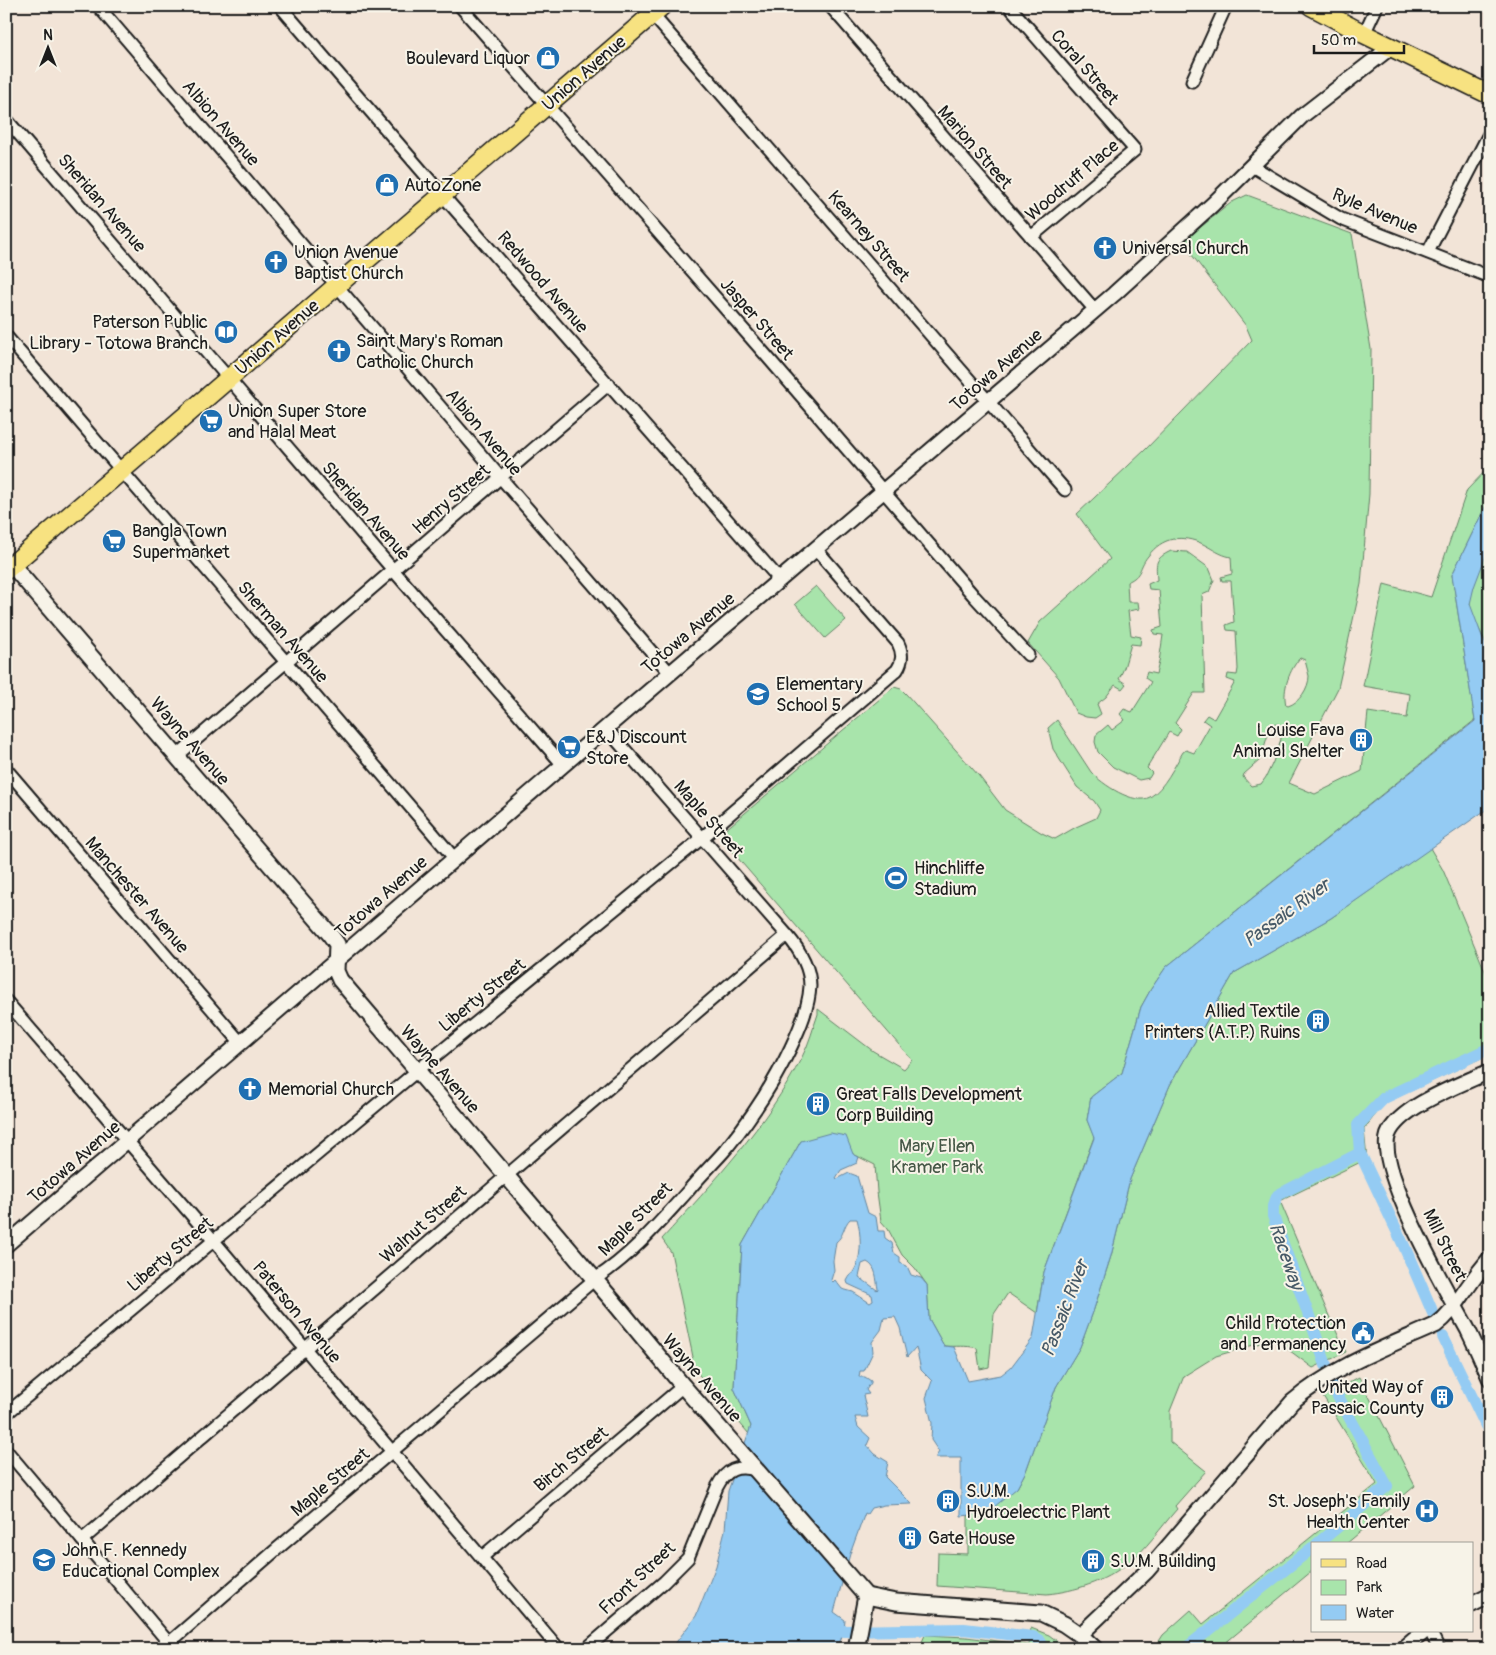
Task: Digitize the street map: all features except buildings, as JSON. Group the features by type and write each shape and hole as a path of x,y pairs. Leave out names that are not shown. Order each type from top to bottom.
{"main road":[{"path":"1311,6 1364,34 1490,94"},
{"name":"Union Avenue","path":"8,565 122,472 546,106 653,9"},
{"name":"Wayne Avenue","path":"8,565 178,756 329,933 337,944 336,971 340,980 683,1386 866,1596"},
{"path":"1474,1603 1490,1595"},
{"path":"857,1644 866,1596 896,1602 1041,1613 1080,1634 1094,1649"},
{"path":"1403,1649 1423,1632"}],"street":[{"name":"Albion Avenue","path":"98,6 670,673"},
{"name":"Redwood Avenue","path":"280,6 780,580"},
{"name":"Jasper Street","path":"460,6 973,595 1028,655"},
{"name":"Marion Street","path":"830,6 1095,310"},
{"name":"Coral Street","path":"1010,6 1135,150"},
{"path":"1192,80 1226,6"},
{"path":"1364,34 1377,6"},
{"name":"Kearney Street","path":"653,9 1065,490"},
{"name":"Totowa Avenue","path":"7,1243 1095,310 1213,204 1302,116 1391,47"},
{"name":"Sheridan Avenue","path":"6,119 563,765"},
{"path":"1428,252 1490,132"},
{"name":"Woodruff Place","path":"1031,237 1135,150"},
{"name":"Ryle Avenue","path":"1252,166 1341,219 1490,277"},
{"name":"Sherman Avenue","path":"6,336 455,859"},
{"name":"Henry Street","path":"178,756 609,384"},
{"name":"Liberty Street","path":"6,1414 417,1071 702,838 897,670 902,660 898,643 816,549"},
{"name":"Maple Street","path":"172,1646 393,1451 620,1261 659,1223 726,1149 754,1112 778,1075 803,1020 809,990 809,976 802,955 787,935 606,728"},
{"name":"Manchester Avenue","path":"6,769 241,1043"},
{"name":"Walnut Street","path":"82,1540 787,935"},
{"name":"Paterson Avenue","path":"6,1001 214,1241 559,1649"},
{"name":"Mill Street","path":"1490,1071 1423,1102 1406,1113 1388,1135 1387,1151 1388,1164 1394,1181 1437,1275 1469,1332 1490,1379"},
{"path":"1080,1634 1147,1571 1292,1402 1318,1382 1337,1371 1443,1320 1455,1307 1490,1258"},
{"name":"Birch Street","path":"482,1557 683,1386"},
{"path":"6,1450 172,1646"},
{"name":"Front Street","path":"586,1649 664,1582 688,1558 721,1479 728,1472 738,1468 756,1470"},
{"path":"1430,1632 1439,1649"}],"green space":[{"name":"Mary Ellen Kramer Park","path":"1247,195 1352,234 1371,349 1369,494 1361,584 1338,688 1289,783 1315,794 1362,771 1368,712 1407,718 1410,694 1363,686 1384,584 1431,597 1467,490 1490,466 1490,497 1452,575 1475,720 1166,967 1141,1007 1122,1073 1091,1097 1087,1120 1094,1137 1044,1272 1037,1313 1008,1293 994,1314 989,1367 980,1369 977,1348 944,1346 929,1319 927,1285 915,1268 902,1255 888,1229 881,1221 875,1165 853,1154 801,1141 742,1245 734,1388 751,1426 749,1434 689,1363 693,1357 671,1252 662,1239 738,1152 773,1106 804,1052 818,1014 818,1009 873,1051 904,1069 912,1060 723,841 723,835 725,830 894,687 901,689 906,694 979,776 1005,810 1055,839 1096,818 1100,810 1094,801 1077,787 1053,749 1048,728 1057,720 1091,772 1110,788 1136,799 1150,797 1160,788 1183,752 1186,750 1194,753 1210,725 1203,720 1207,715 1214,719 1235,682 1227,679 1228,674 1237,675 1236,631 1227,630 1226,625 1234,622 1231,581 1222,581 1221,577 1232,574 1231,557 1195,541 1180,538 1166,541 1148,556 1136,577 1127,582 1128,602 1138,602 1139,609 1128,611 1131,635 1141,637 1140,645 1131,644 1119,679 1126,684 1122,689 1115,685 1106,697 1097,704 1101,714 1095,718 1076,713 1059,678 1028,643 1040,622 1110,559 1077,514 1145,450 1252,340 1246,326 1182,242 1232,202","holes":["1300,658 1305,660 1309,681 1296,702 1288,706 1285,699 1286,686 1290,673","1278,724 1281,739 1273,762 1261,784 1251,786 1243,777 1244,774 1260,760 1271,725"]},
{"path":"1490,545 1490,649 1471,610 1470,600"},
{"path":"1171,551 1187,552 1209,568 1214,580 1209,592 1202,595 1205,693 1194,693 1175,723 1181,729 1177,736 1169,732 1147,768 1152,773 1149,778 1139,780 1113,767 1098,752 1095,742 1096,735 1108,725 1112,730 1125,720 1120,714 1124,709 1132,712 1151,682 1145,678 1147,672 1156,674 1163,635 1154,634 1153,630 1162,627 1159,590 1149,589 1148,584 1157,580 1157,562 1159,559"},
{"path":"816,586 846,620 825,638 795,604"},
{"path":"1430,848 1443,870 1490,983 1490,1054 1385,1103 1364,1129 1367,1159 1280,1201 1346,1352 1313,1368 1274,1339 1216,1356 1184,1376 1170,1411 1170,1442 1206,1471 1175,1506 1177,1509 1147,1545 1127,1564 1108,1576 1079,1588 1047,1594 937,1586 938,1553 968,1554 968,1516 1017,1488 1026,1471 1056,1387 1080,1347 1093,1312 1111,1256 1130,1179 1170,1085 1234,973 1331,918"},
{"path":"1359,1377 1415,1486 1348,1542 1311,1542 1311,1572 1218,1649 1154,1649 1163,1635 1191,1610 1203,1624 1377,1484 1323,1396"},
{"path":"1031,1628 1049,1635 1068,1649 919,1649 925,1635 966,1637 1029,1645"}],"water":[{"name":"Passaic River","path":"1490,497 1490,545 1474,587 1470,604 1483,639 1490,649 1490,807 1331,918 1234,973 1170,1085 1130,1179 1111,1256 1093,1312 1080,1347 1056,1387 1026,1471 1017,1488 994,1507 986,1511 961,1516 961,1458 935,1458 939,1452 931,1440 932,1423 926,1398 932,1381 921,1370 916,1347 907,1357 900,1328 895,1317 884,1318 881,1330 872,1342 873,1352 864,1371 860,1371 859,1377 865,1377 871,1381 866,1390 869,1394 863,1395 868,1417 855,1417 858,1427 870,1438 867,1445 875,1454 888,1462 885,1477 912,1504 884,1505 871,1508 867,1514 865,1513 850,1554 834,1612 845,1620 844,1631 839,1644 827,1649 671,1649 696,1616 716,1566 725,1530 728,1491 751,1426 734,1388 742,1245 801,1141 830,1133 846,1136 853,1154 859,1157 857,1163 841,1170 836,1178 849,1173 857,1176 868,1213 876,1217 878,1231 884,1231 885,1238 892,1243 894,1253 900,1257 900,1263 907,1266 911,1275 921,1278 927,1285 929,1319 944,1346 954,1347 968,1381 1001,1375 1011,1367 1033,1338 1044,1272 1094,1138 1087,1120 1091,1097 1122,1073 1141,1007 1166,967 1475,721 1452,575","holes":["850,1219 857,1219 860,1249 856,1267 847,1281 848,1284 872,1295 873,1301 870,1303 853,1292 842,1289 835,1280 833,1282 831,1280 834,1270 833,1261 836,1242 841,1237","867,1262 873,1267 877,1290 859,1277 862,1264"]}],"waterway":[{"name":"Raceway","path":"1319,1542 1387,1486 1335,1391 1273,1216 1273,1206 1278,1195 1360,1153 1358,1125 1384,1098 1490,1048"},
{"path":"1360,1153 1433,1313"},
{"path":"1443,1337 1486,1426"},
{"name":"Raceway","path":"1185,1649 1311,1549"},
{"name":"Raceway","path":"844,1631 964,1629 1033,1637 1040,1641 1044,1649"}],"place":[{"name":"Boulevard Liquor","path":"548,58"},
{"name":"AutoZone","path":"387,185"},
{"name":"Universal Church","path":"1105,248"},
{"name":"Union Avenue Baptist Church","path":"276,262"},
{"name":"Paterson Public Library - Totowa Branch","path":"226,332"},
{"name":"Saint Mary's Roman Catholic Church","path":"339,351"},
{"name":"Union Super Store and Halal Meat","path":"211,421"},
{"name":"Bangla Town Supermarket","path":"114,541"},
{"name":"Elementary School 5","path":"758,694"},
{"name":"Louise Fava Animal Shelter","path":"1361,740"},
{"name":"E&J Discount Store","path":"569,747"},
{"name":"Hinchliffe Stadium","path":"896,878"},
{"name":"Allied Textile Printers (A.T.P.) Ruins","path":"1318,1021"},
{"name":"Memorial Church","path":"250,1089"},
{"name":"Great Falls Development Corp Building","path":"818,1104"},
{"name":"Child Protection and Permanency","path":"1363,1333"},
{"name":"United Way of Passaic County","path":"1442,1397"},
{"name":"S.U.M. Hydroelectric Plant","path":"948,1501"},
{"name":"St. Joseph's Family Health Center","path":"1427,1511"},
{"name":"Gate House","path":"910,1538"},
{"name":"John F. Kennedy Educational Complex","path":"44,1560"},
{"name":"S.U.M. Building","path":"1093,1561"}]}
